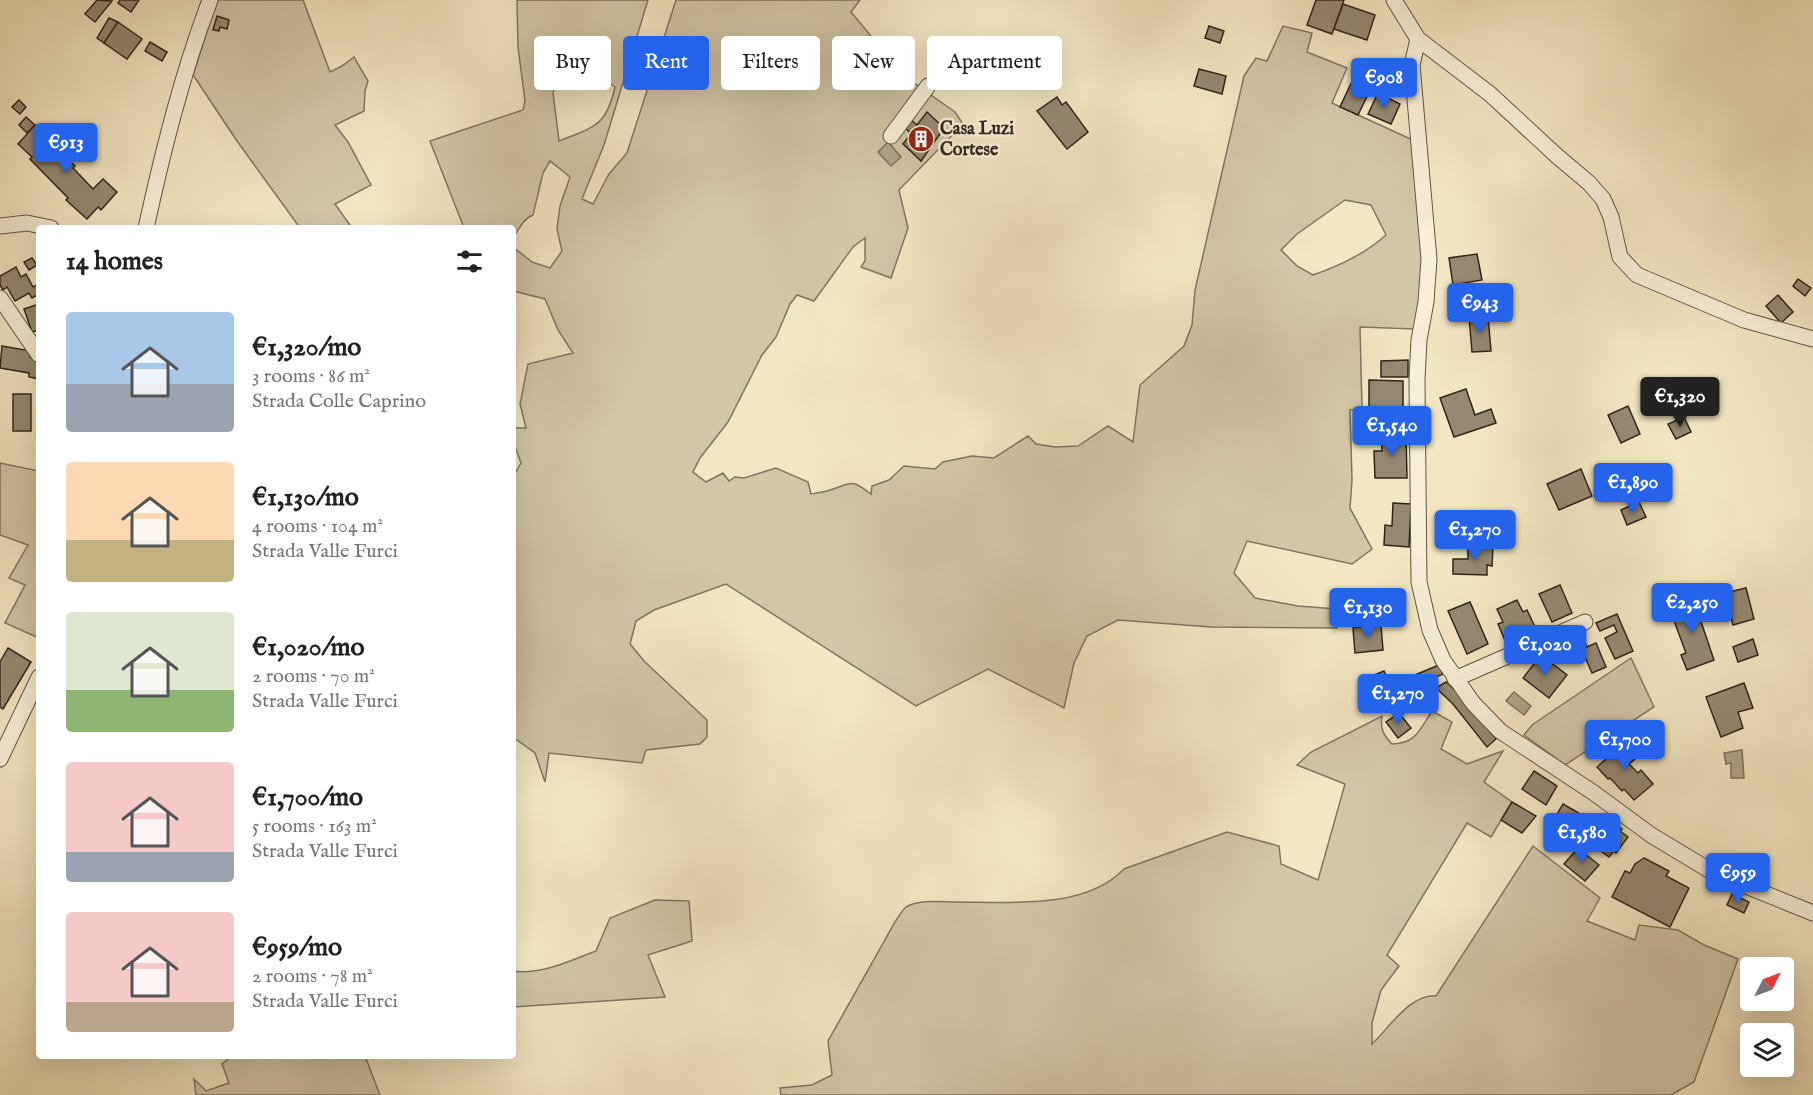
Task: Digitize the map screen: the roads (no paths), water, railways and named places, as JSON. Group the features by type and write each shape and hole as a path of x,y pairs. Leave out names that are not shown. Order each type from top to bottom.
{"street":[{"path":"147,225 165,141 210,0"},
{"path":"1394,0 1418,39 1490,94 1589,183 1603,199 1611,217 1620,257 1637,275 1744,320 1813,339"},
{"path":"1418,39 1412,65 1429,259 1426,302 1419,340 1417,379 1419,582 1431,630 1443,660 1473,703 1500,731 1594,793 1651,835 1714,873 1813,913"},
{"path":"891,136 927,87"},
{"path":"0,226 27,223 37,225"},
{"path":"0,298 36,351"},
{"path":"1455,679 1585,622"},
{"path":"0,759 36,683"}],"place":[{"name":"Casa Luzi Cortese","path":"921,139"}]}
